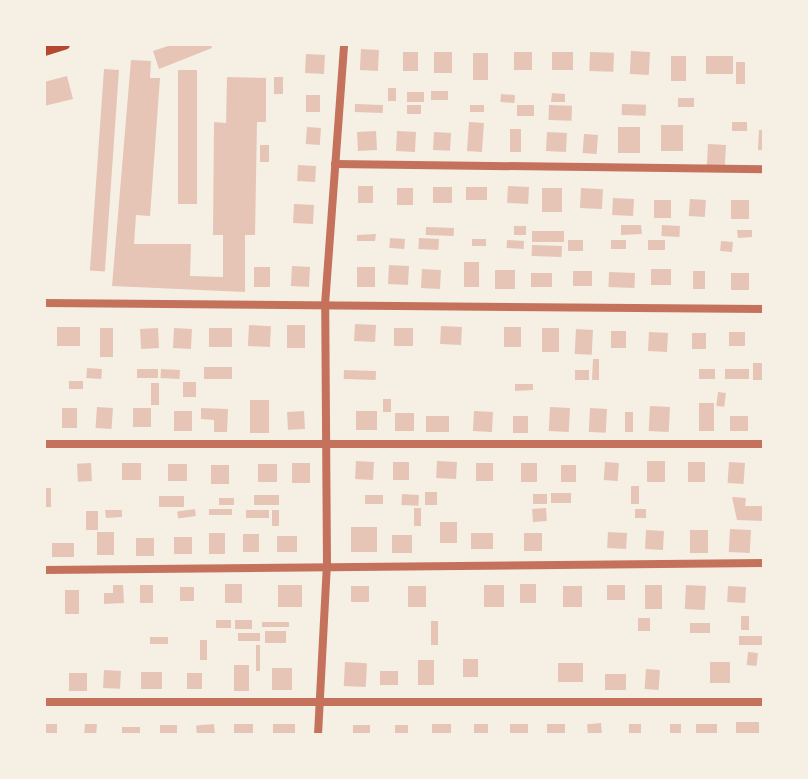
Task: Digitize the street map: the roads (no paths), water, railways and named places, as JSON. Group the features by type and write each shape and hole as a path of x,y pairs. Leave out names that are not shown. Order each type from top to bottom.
{"main road":[{"path":"44,50 64,44"}],"street":[{"path":"318,735 327,565 325,305 344,44"},
{"path":"335,164 764,169"},
{"path":"44,303 764,309"},
{"path":"44,444 764,444"},
{"path":"44,570 764,563"},
{"path":"44,702 764,702"}]}
